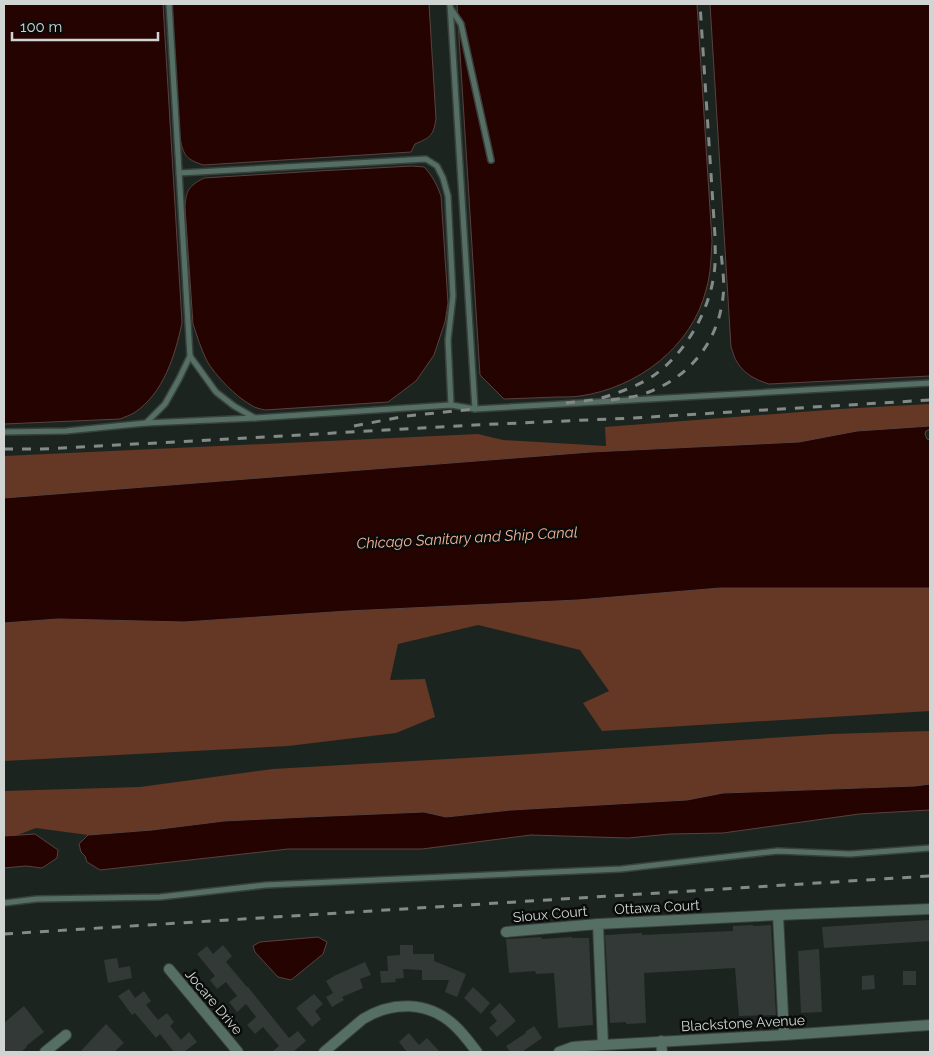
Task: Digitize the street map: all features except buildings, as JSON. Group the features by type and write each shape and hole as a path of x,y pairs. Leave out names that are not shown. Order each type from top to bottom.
{"street":[{"name":"Ottawa Court","path":"603,1044 598,924 930,909"},
{"path":"778,915 784,1035"},
{"name":"Sioux Court","path":"506,932 598,924"},
{"name":"Jocare Drive","path":"169,969 238,1052"},
{"path":"324,1052 370,1015 387,1008 406,1006 427,1009 442,1017 455,1026 477,1052"},
{"name":"Blackstone Avenue","path":"559,1052 573,1047 603,1044 784,1035 930,1025"},
{"path":"45,1052 66,1035"},
{"path":"662,1041 662,1052"}],"lane":[{"path":"146,423 165,404 190,356 169,4"},
{"path":"451,6 461,24 491,160"},
{"path":"451,6 475,409"},
{"path":"179,173 426,159 437,166 443,178 448,196 453,296 448,340 451,405"},
{"path":"190,356 216,392 234,406 256,418"},
{"path":"4,432 66,431 146,423 451,405 475,409 930,383"},
{"path":"4,904 37,899 160,897 266,885 621,869 778,851 850,854 930,848"}],"shaded area":[{"path":"930,404 930,426 857,431 799,442 591,452 4,498 4,456 478,434 503,440 606,446 605,427"},
{"path":"720,588 930,588 930,711 602,731 583,703 609,691 580,650 478,625 398,644 390,680 425,679 435,717 396,733 288,746 4,761 4,623 58,619 184,622 348,611 578,600"},
{"path":"930,731 930,784 915,786 723,793 687,800 511,810 446,817 424,812 224,821 152,830 88,835 36,828 15,836 4,836 4,791 140,787 273,769 831,734"}],"water":[{"path":"4,4 163,4 182,323 172,360 161,384 144,405 134,413 120,419 4,424"},
{"path":"172,4 429,4 436,119 434,129 428,137 415,144 411,152 203,165 193,161 185,153 180,139"},
{"path":"457,4 697,4 712,241 709,278 699,311 675,346 641,374 622,384 580,396 504,399 480,375"},
{"path":"710,4 930,4 930,376 769,384 747,373 736,360 731,347"},
{"path":"412,166 424,167 434,180 441,196 448,303 445,322 434,355 416,381 388,402 265,410 254,407 239,397 215,373 207,361 193,324 185,207 189,189 204,178"},
{"name":"Chicago Sanitary and Ship Canal","path":"930,426 930,429 925,434 927,439 930,440 930,588 720,588 578,600 348,611 184,622 58,619 4,623 4,498 591,452 799,442 857,431"},
{"path":"930,784 930,810 859,814 723,833 670,834 628,838 531,835 422,849 288,849 100,870 87,862 79,844 88,835 152,830 224,821 424,812 446,817 511,810 687,800 723,793"},
{"path":"35,834 58,850 57,858 42,868 26,866 4,868 4,836"},
{"path":"318,937 327,942 323,954 291,980 278,977 255,952 253,946 260,942"}],"railway":[{"path":"566,403 603,398 631,388 653,376 665,367 685,344 694,331 707,303 715,269 715,236 700,4"},
{"path":"611,400 640,395 664,385 689,367 708,343 715,329 723,297 721,251"},
{"path":"4,449 42,449 633,418 930,400"},
{"path":"354,426 406,416 475,409"},
{"path":"4,934 930,876"}]}
